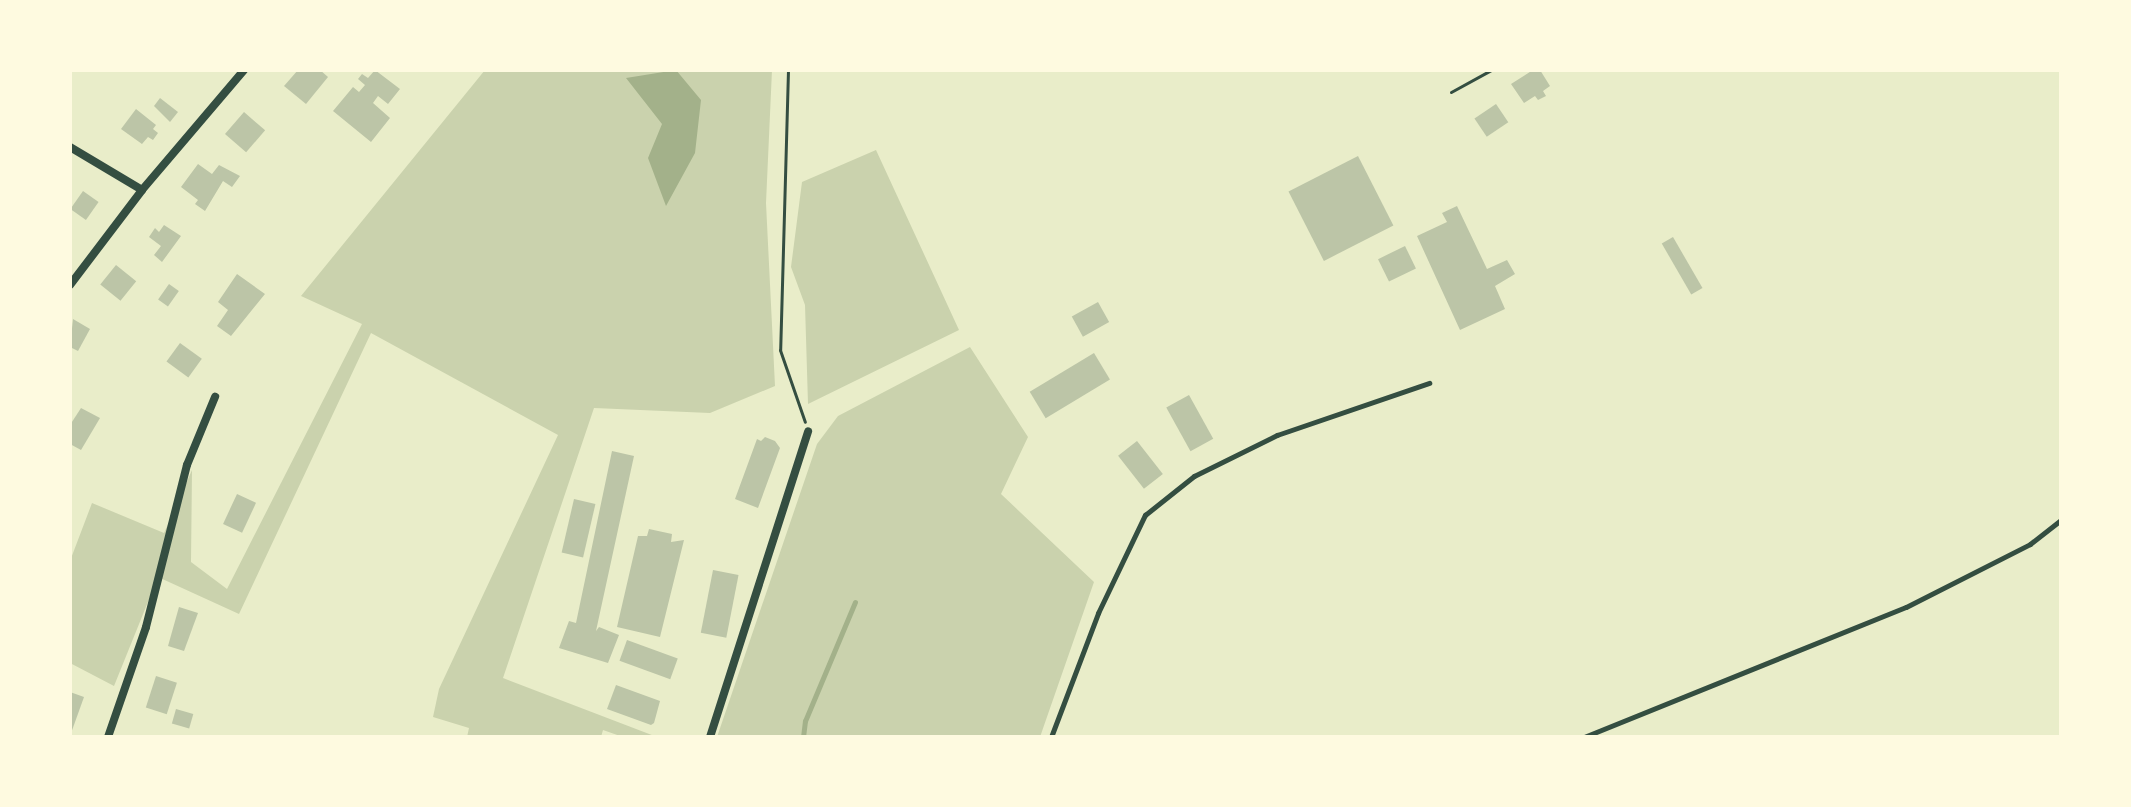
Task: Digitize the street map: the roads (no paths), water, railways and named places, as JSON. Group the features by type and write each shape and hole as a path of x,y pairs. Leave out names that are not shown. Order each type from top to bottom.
{"street":[{"path":"70,285 142,190 244,70"},
{"path":"70,147 142,190"},
{"path":"108,737 146,627 187,465 215,397"},
{"path":"710,737 808,431"}],"lane":[{"path":"1051,737 1098,613 1145,515 1194,476 1277,435 1429,383"},
{"path":"1584,737 1906,607 1990,567 2030,544 2061,520"}],"waterway":[{"path":"803,737 805,721 855,602"}]}
